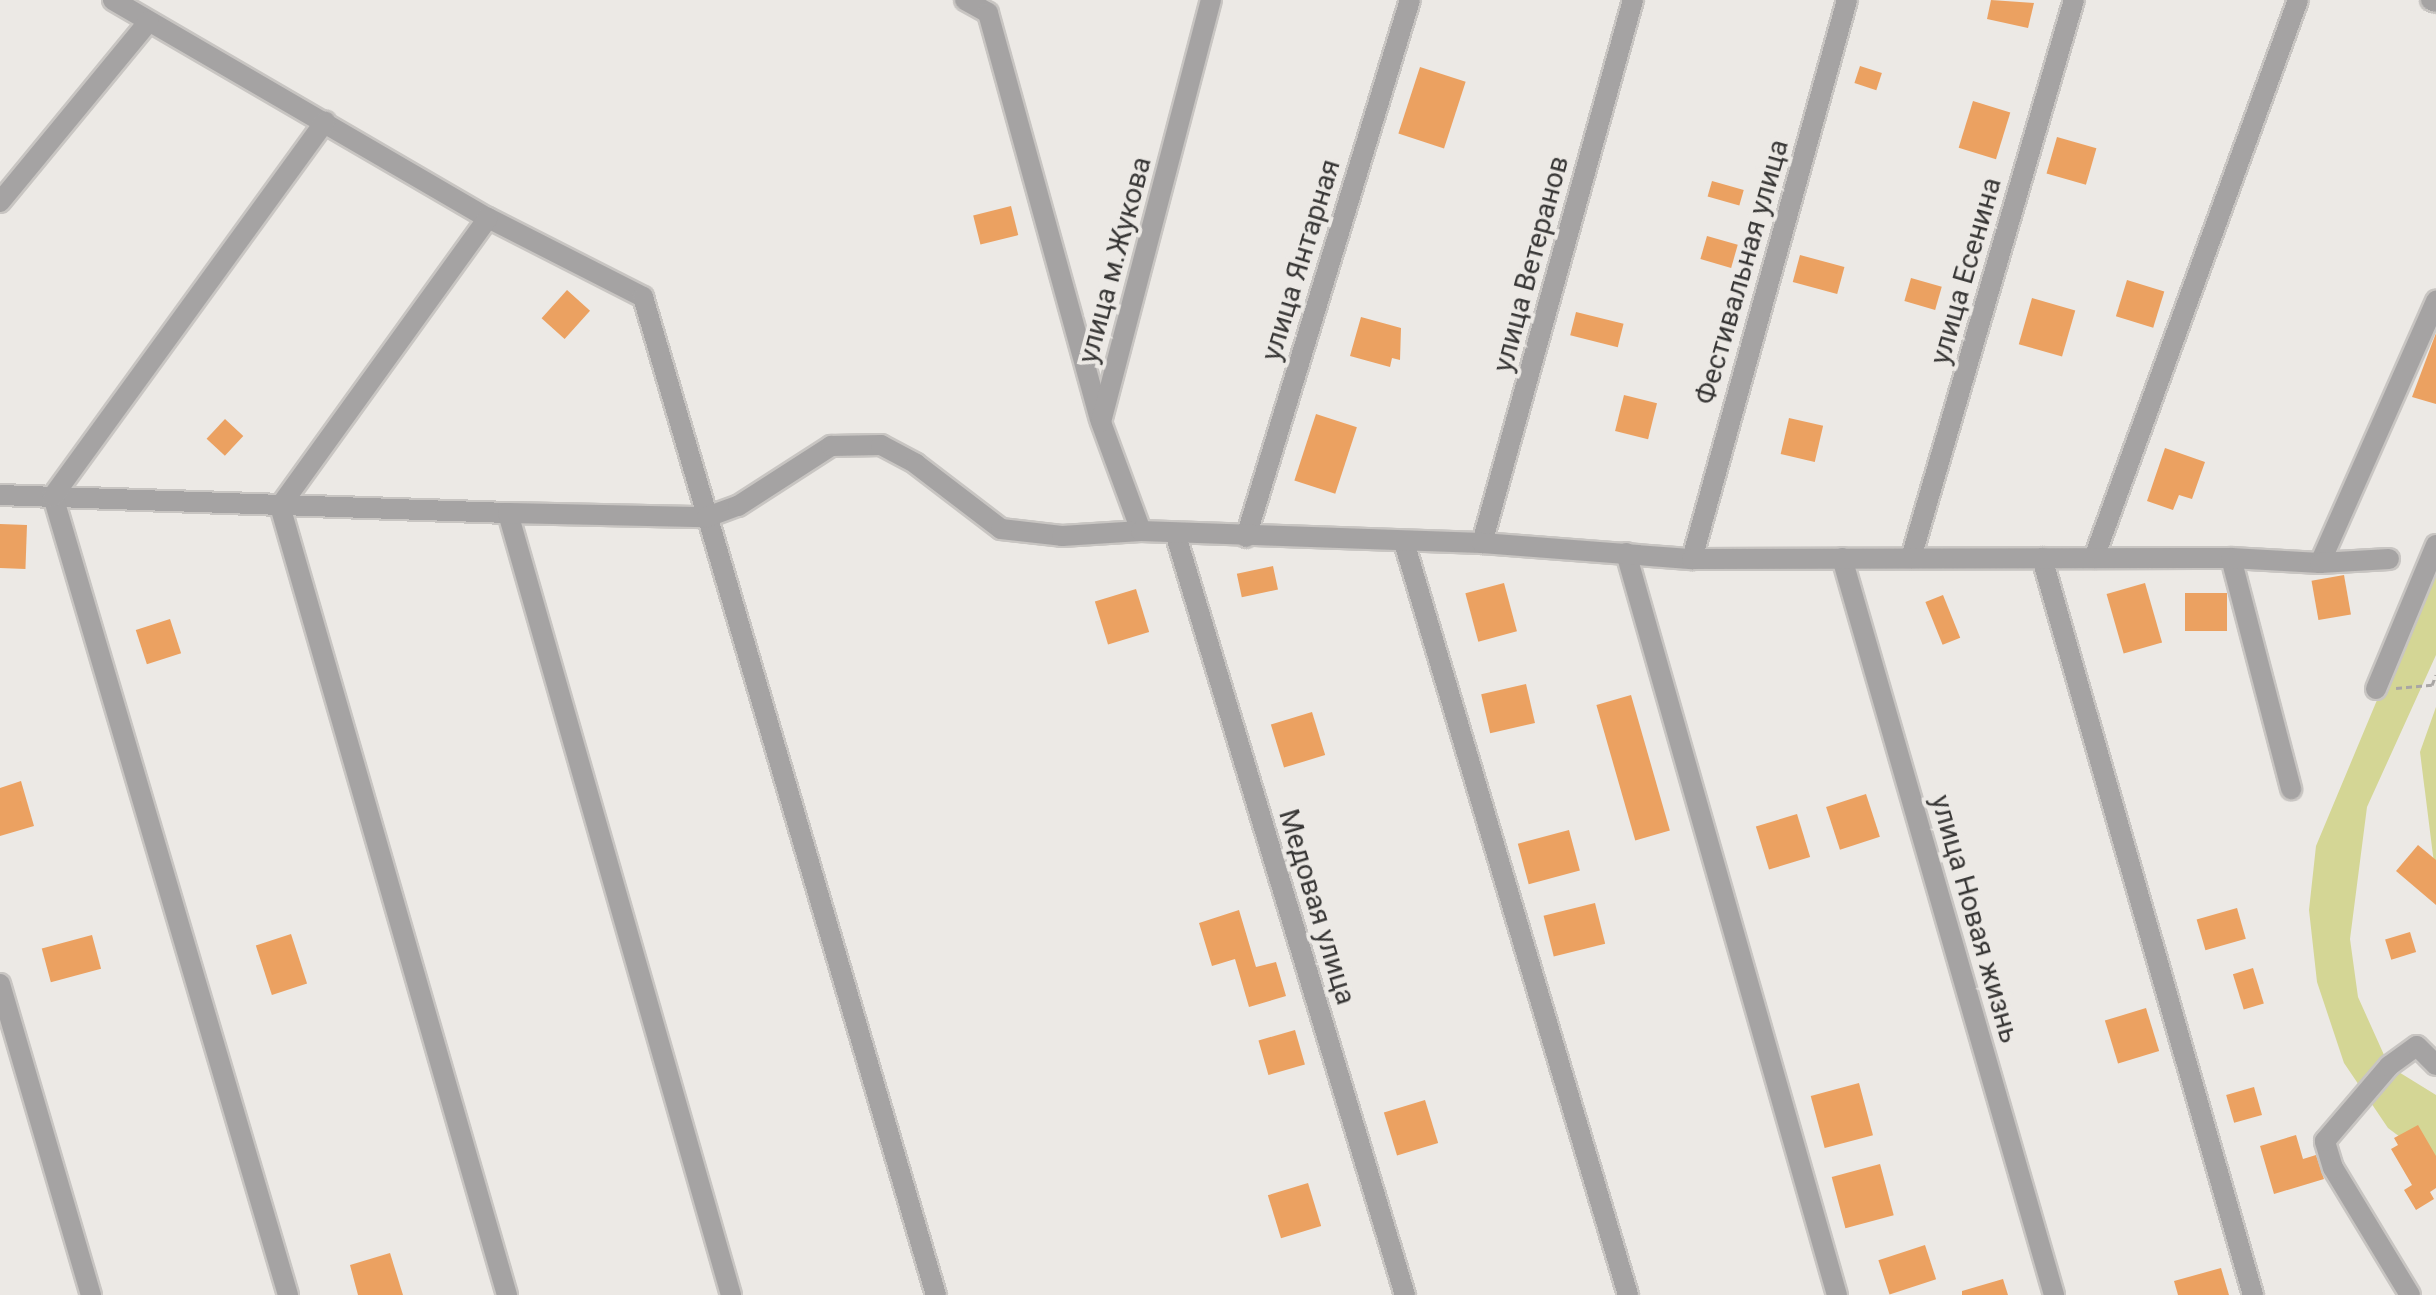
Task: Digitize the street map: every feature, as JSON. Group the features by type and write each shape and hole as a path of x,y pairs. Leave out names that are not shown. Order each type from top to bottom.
{"street":[{"path":"113,0 488,218 643,297 936,1295"},
{"path":"965,0 990,6 1101,422 1141,531"},
{"name":"улица м.Жукова","path":"1101,422 1211,0"},
{"name":"улица Янтарная","path":"1246,537 1410,0"},
{"name":"улица Ветеранов","path":"1482,543 1633,0"},
{"name":"Фестивальная улица","path":"1692,559 1847,0"},
{"name":"улица Есенина","path":"1911,558 2074,0"},
{"path":"2094,558 2298,0"},
{"path":"0,202 149,21"},
{"path":"53,496 325,121"},
{"path":"280,506 488,218"},
{"path":"2320,563 2436,301"},
{"path":"0,495 707,517 738,506 831,446 881,445 916,464 1001,529 1062,536 1141,531 1176,536 1482,543 1692,559 2231,558 2320,563 2389,559"},
{"path":"53,496 288,1295"},
{"path":"280,506 507,1295"},
{"path":"508,513 731,1295"},
{"name":"Медовая улица","path":"1176,536 1405,1295"},
{"path":"1404,542 1628,1295"},
{"path":"2376,689 2436,545"},
{"path":"1626,553 1837,1295"},
{"name":"улица Новая жизнь","path":"1842,558 2054,1295"},
{"path":"2042,558 2253,1295"},
{"path":"2231,558 2291,789"},
{"path":"0,984 91,1295"},
{"path":"2410,1295 2333,1168 2325,1141 2347,1111 2389,1066 2417,1046 2432,1062"}],"path":[{"path":"2376,689 2432,685 2436,675"}],"green space":[{"path":"2436,559 2436,655 2367,807 2350,939 2358,997 2389,1066 2436,1095 2436,1164 2388,1128 2344,1063 2317,982 2309,910 2316,846"},
{"path":"2436,707 2436,879 2420,752"}],"building":[{"path":"1991,0 2034,3 2028,28 1987,19"},
{"path":"1860,66 1882,73 1876,90 1854,83"},
{"path":"1420,67 1466,82 1444,148 1398,134"},
{"path":"1973,101 2010,112 1996,159 1959,148"},
{"path":"2057,137 2096,148 2086,185 2047,174"},
{"path":"1712,181 1744,190 1739,205 1708,196"},
{"path":"1011,206 1018,235 980,245 973,215"},
{"path":"1707,236 1738,245 1731,268 1700,259"},
{"path":"1800,255 1844,267 1837,294 1793,282"},
{"path":"1911,278 1942,287 1935,310 1904,301"},
{"path":"2127,280 2164,291 2153,328 2116,316"},
{"path":"567,290 590,311 565,339 542,318"},
{"path":"2032,298 2075,310 2062,357 2019,344"},
{"path":"1576,312 1624,324 1618,347 1570,335"},
{"path":"1361,317 1401,328 1400,360 1392,358 1390,367 1350,356"},
{"path":"2436,333 2436,404 2412,397"},
{"path":"1624,395 1657,403 1648,439 1615,431"},
{"path":"1316,414 1357,427 1335,494 1294,481"},
{"path":"1789,418 1823,426 1815,462 1781,454"},
{"path":"225,419 243,436 225,456 207,439"},
{"path":"2165,448 2205,462 2192,499 2179,495 2173,510 2147,501"},
{"path":"0,524 27,525 25,569 0,568"},
{"path":"1273,566 1278,589 1242,597 1237,574"},
{"path":"2344,575 2351,614 2318,620 2312,581"},
{"path":"1504,583 1517,631 1478,642 1465,593"},
{"path":"2145,583 2162,643 2124,654 2107,594"},
{"path":"1136,589 1149,632 1108,645 1095,602"},
{"path":"2185,593 2227,593 2227,631 2185,631"},
{"path":"1943,595 1960,638 1943,645 1925,602"},
{"path":"170,619 181,653 147,664 136,630"},
{"path":"1526,684 1535,723 1490,733 1481,694"},
{"path":"1631,695 1670,831 1635,840 1596,705"},
{"path":"1312,712 1325,755 1284,768 1271,725"},
{"path":"21,781 34,826 0,836 0,788"},
{"path":"1866,794 1880,837 1840,850 1826,807"},
{"path":"1797,814 1810,857 1769,870 1756,827"},
{"path":"1569,830 1580,871 1529,884 1518,844"},
{"path":"2418,845 2436,860 2436,905 2396,871"},
{"path":"1595,903 1605,944 1554,957 1544,916"},
{"path":"2237,908 2246,939 2205,950 2197,920"},
{"path":"1239,910 1256,967 1276,962 1286,996 1249,1007 1235,959 1212,966 1199,923"},
{"path":"2410,932 2416,952 2391,960 2385,940"},
{"path":"291,934 307,983 272,995 256,945"},
{"path":"92,935 101,969 51,982 42,948"},
{"path":"2253,968 2264,1003 2244,1010 2233,974"},
{"path":"2146,1008 2159,1051 2118,1064 2105,1021"},
{"path":"1295,1030 1305,1065 1268,1075 1258,1040"},
{"path":"1859,1083 1873,1135 1825,1148 1811,1096"},
{"path":"2254,1087 2262,1115 2234,1123 2226,1095"},
{"path":"1425,1100 1438,1143 1397,1156 1384,1113"},
{"path":"2418,1125 2436,1156 2436,1188 2430,1192 2434,1199 2416,1210 2404,1190 2412,1185 2391,1149 2398,1145 2394,1138"},
{"path":"2296,1135 2303,1159 2316,1155 2324,1179 2274,1194 2260,1146"},
{"path":"1880,1164 1894,1215 1845,1228 1832,1177"},
{"path":"1308,1183 1321,1226 1281,1238 1268,1195"},
{"path":"1925,1245 1936,1279 1890,1294 1878,1260"},
{"path":"390,1253 403,1295 358,1295 350,1265"},
{"path":"2221,1268 2229,1295 2178,1295 2174,1281"},
{"path":"2003,1279 2008,1295 1962,1295 1962,1291"}]}
